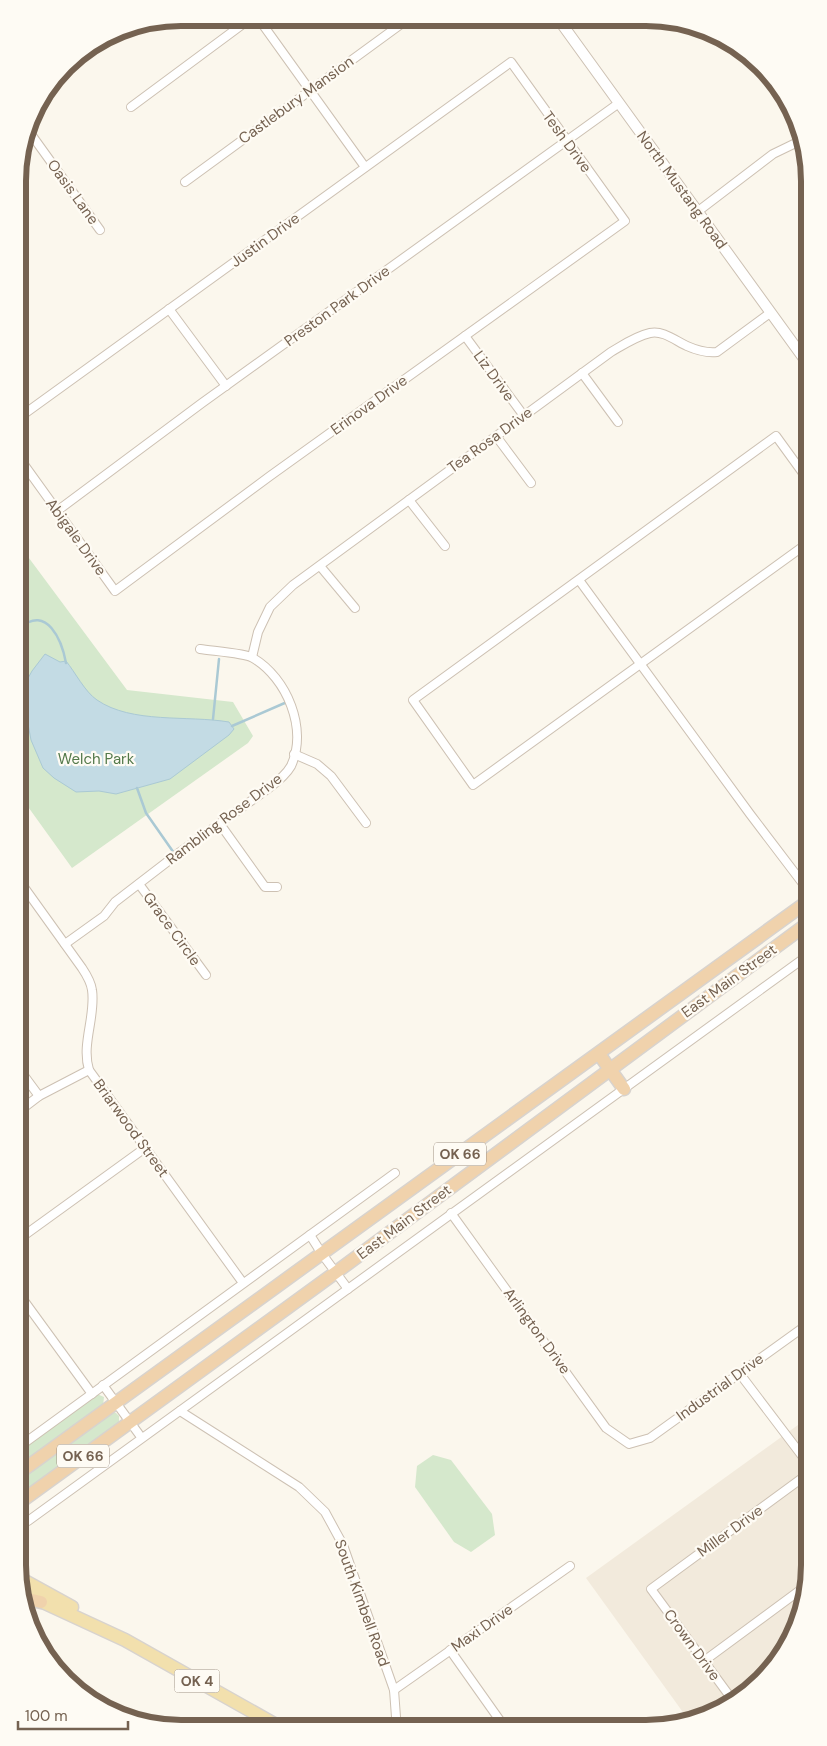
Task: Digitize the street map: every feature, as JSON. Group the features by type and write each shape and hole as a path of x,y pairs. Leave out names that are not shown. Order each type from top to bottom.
{"highway":[{"name":"East Main Street","path":"26,1468 800,907"},
{"name":"East Main Street","path":"26,1498 335,1273 800,929"},
{"path":"599,1054 624,1089"},
{"name":"OK 4","path":"31,1600 41,1602"}],"main road":[{"name":"OK 4","path":"28,1583 87,1616 118,1637"},
{"path":"30,1597 41,1602"},
{"name":"OK 4","path":"41,1602 118,1637 267,1720"}],"street":[{"name":"North Mustang Road","path":"563,26 801,354"},
{"path":"131,107 239,27"},
{"path":"264,27 365,167"},
{"name":"Castlebury Mansion","path":"185,182 398,27"},
{"name":"Tesh Drive","path":"510,62 625,221"},
{"name":"Justin Drive","path":"27,412 510,62"},
{"name":"Preston Park Drive","path":"57,510 619,103"},
{"name":"Oasis Lane","path":"33,137 100,230"},
{"path":"697,212 773,154 795,143"},
{"name":"Erinova Drive","path":"115,591 270,476 625,221"},
{"path":"169,309 226,386"},
{"name":"Tea Rosa Drive","path":"252,657 258,632 270,607 293,585 611,352 629,341 652,332 663,334 689,347 718,352 770,313"},
{"name":"Liz Drive","path":"465,336 524,416"},
{"path":"582,373 618,422"},
{"path":"496,436 531,483"},
{"path":"801,470 776,436 413,700 473,784 801,547"},
{"name":"Abigale Drive","path":"27,468 115,591"},
{"path":"409,500 445,546"},
{"path":"320,566 355,608"},
{"path":"579,580 800,880"},
{"name":"Rambling Rose Drive","path":"65,944 104,916 115,902 269,788 290,767 296,747 295,724 291,703 274,674 252,657 200,649"},
{"path":"294,754 317,764 331,776 366,823"},
{"path":"220,824 266,887 277,887"},
{"name":"Grace Circle","path":"139,884 206,975"},
{"name":"Briarwood Street","path":"26,891 82,968 92,989 87,1064 89,1070 243,1283"},
{"name":"East Main Street","path":"28,1521 800,961"},
{"path":"26,1105 39,1096 89,1070"},
{"path":"26,1079 39,1096"},
{"path":"26,1234 145,1148"},
{"path":"26,1442 395,1173"},
{"name":"Arlington Drive","path":"451,1213 606,1428 629,1444"},
{"path":"310,1235 348,1289"},
{"path":"26,1304 92,1394"},
{"name":"Industrial Drive","path":"629,1444 650,1438 800,1330"},
{"path":"740,1374 800,1453"},
{"path":"103,1385 142,1437"},
{"name":"South Kimbell Road","path":"180,1410 299,1486 325,1512 343,1545 394,1690 396,1720"},
{"name":"Miller Drive","path":"651,1589 800,1480"},
{"name":"Maxi Drive","path":"394,1690 570,1566"},
{"name":"Crown Drive","path":"651,1589 729,1696"},
{"path":"704,1661 798,1591"},
{"path":"450,1650 500,1720"}],"shaded area":[{"path":"800,1423 800,1575 793,1615 780,1642 769,1659 732,1694 705,1708 684,1714 586,1578"}],"green space":[{"name":"Welch Park","path":"27,555 127,690 233,702 253,736 248,743 72,868 27,805"},
{"path":"97,1394 104,1397 103,1406 26,1463 26,1446"},
{"path":"111,1412 119,1416 119,1423 26,1493 26,1473"},
{"path":"433,1455 451,1460 492,1514 495,1535 471,1552 454,1542 415,1487 417,1466"}],"water":[{"path":"45,654 60,662 66,661 84,687 97,700 111,708 143,716 229,722 234,729 229,735 170,779 116,794 99,791 76,792 54,778 43,768 31,740 27,717 27,685 32,671"}],"waterway":[{"path":"27,624 38,620 52,628 61,645 66,663"},
{"path":"213,719 219,659"},
{"path":"232,726 287,702"},
{"path":"137,788 146,813 174,853"}]}
